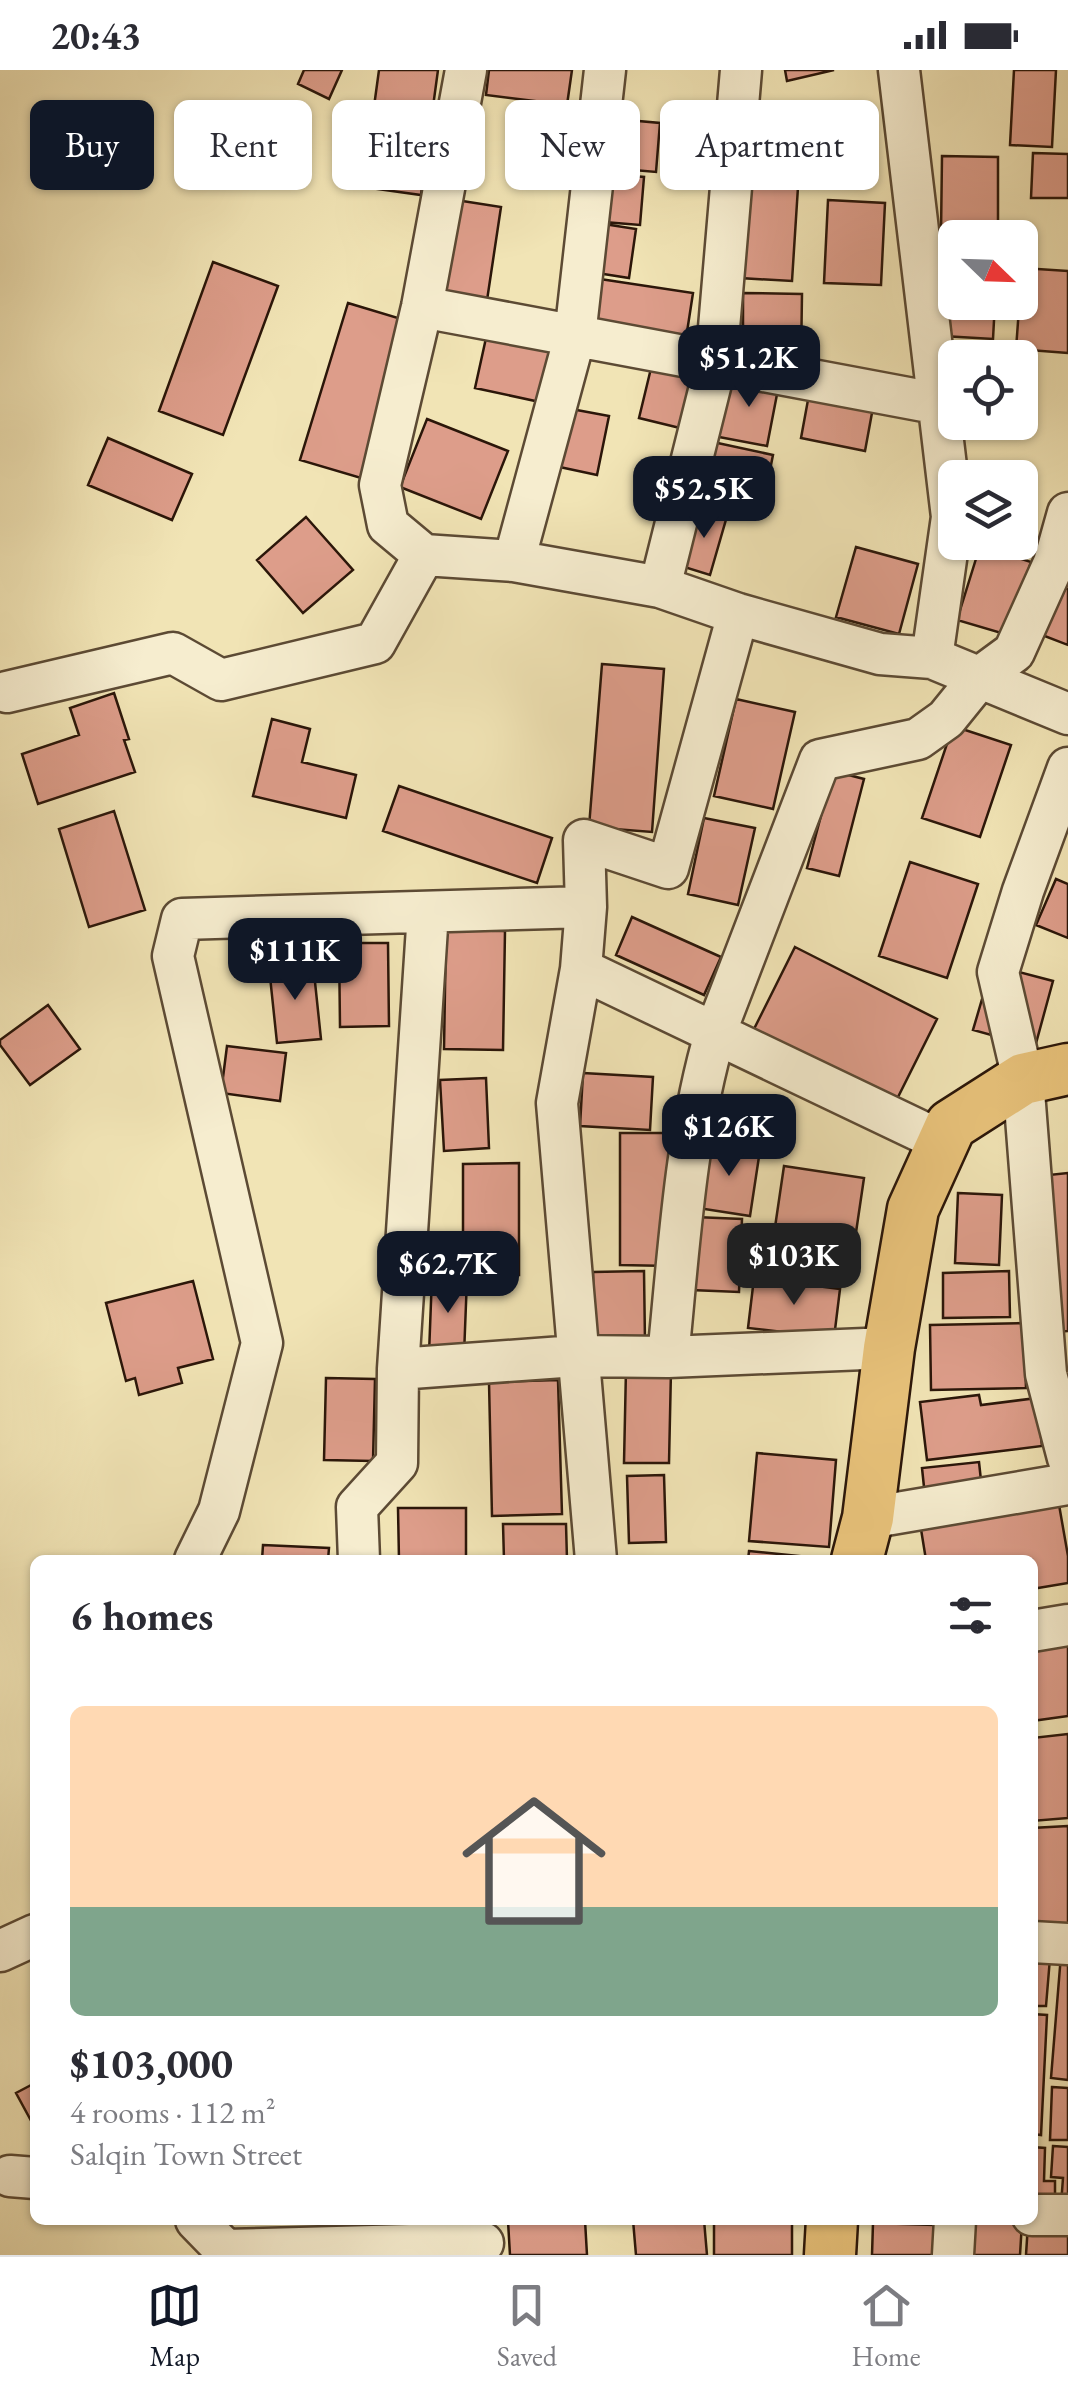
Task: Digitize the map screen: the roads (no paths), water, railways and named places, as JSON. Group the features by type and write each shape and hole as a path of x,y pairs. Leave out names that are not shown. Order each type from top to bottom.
{"main road":[{"path":"862,1539 912,1209 950,1125 1045,1074"},
{"path":"830,2255 832,2225"}],"street":[{"path":"466,70 422,307 380,485 388,525 424,555 514,562 660,587 738,614 880,654 932,658 1068,714"},
{"path":"514,562 575,336 606,70"},
{"path":"660,587 716,363 741,70"},
{"path":"898,70 938,388"},
{"path":"422,307 938,404"},
{"path":"932,658 952,517 944,440"},
{"path":"668,1357 703,1074 820,760 918,739 946,719 980,677 1014,652 1054,563 1068,512"},
{"path":"7,692 173,653 221,680 374,643 424,555"},
{"path":"596,1555 557,1102 581,968 586,907 584,840 668,868 738,614"},
{"path":"1068,768 1052,805 998,972 1045,1074 1046,1374 1068,1458"},
{"path":"198,1555 219,1511 262,1344 173,956 182,919 586,907"},
{"path":"359,1555 358,1507 396,1464 398,1369 428,912"},
{"path":"581,968 943,1142"},
{"path":"398,1369 576,1356 668,1357 889,1348"},
{"path":"862,1539 1068,1484"},
{"path":"1038,1630 1068,1625"},
{"path":"0,1951 30,1938"},
{"path":"1038,1942 1068,1944"},
{"path":"1038,2215 1068,2216"},
{"path":"201,2225 225,2250 483,2239"},
{"path":"342,2225 379,2246"},
{"path":"953,2255 955,2225"}]}
